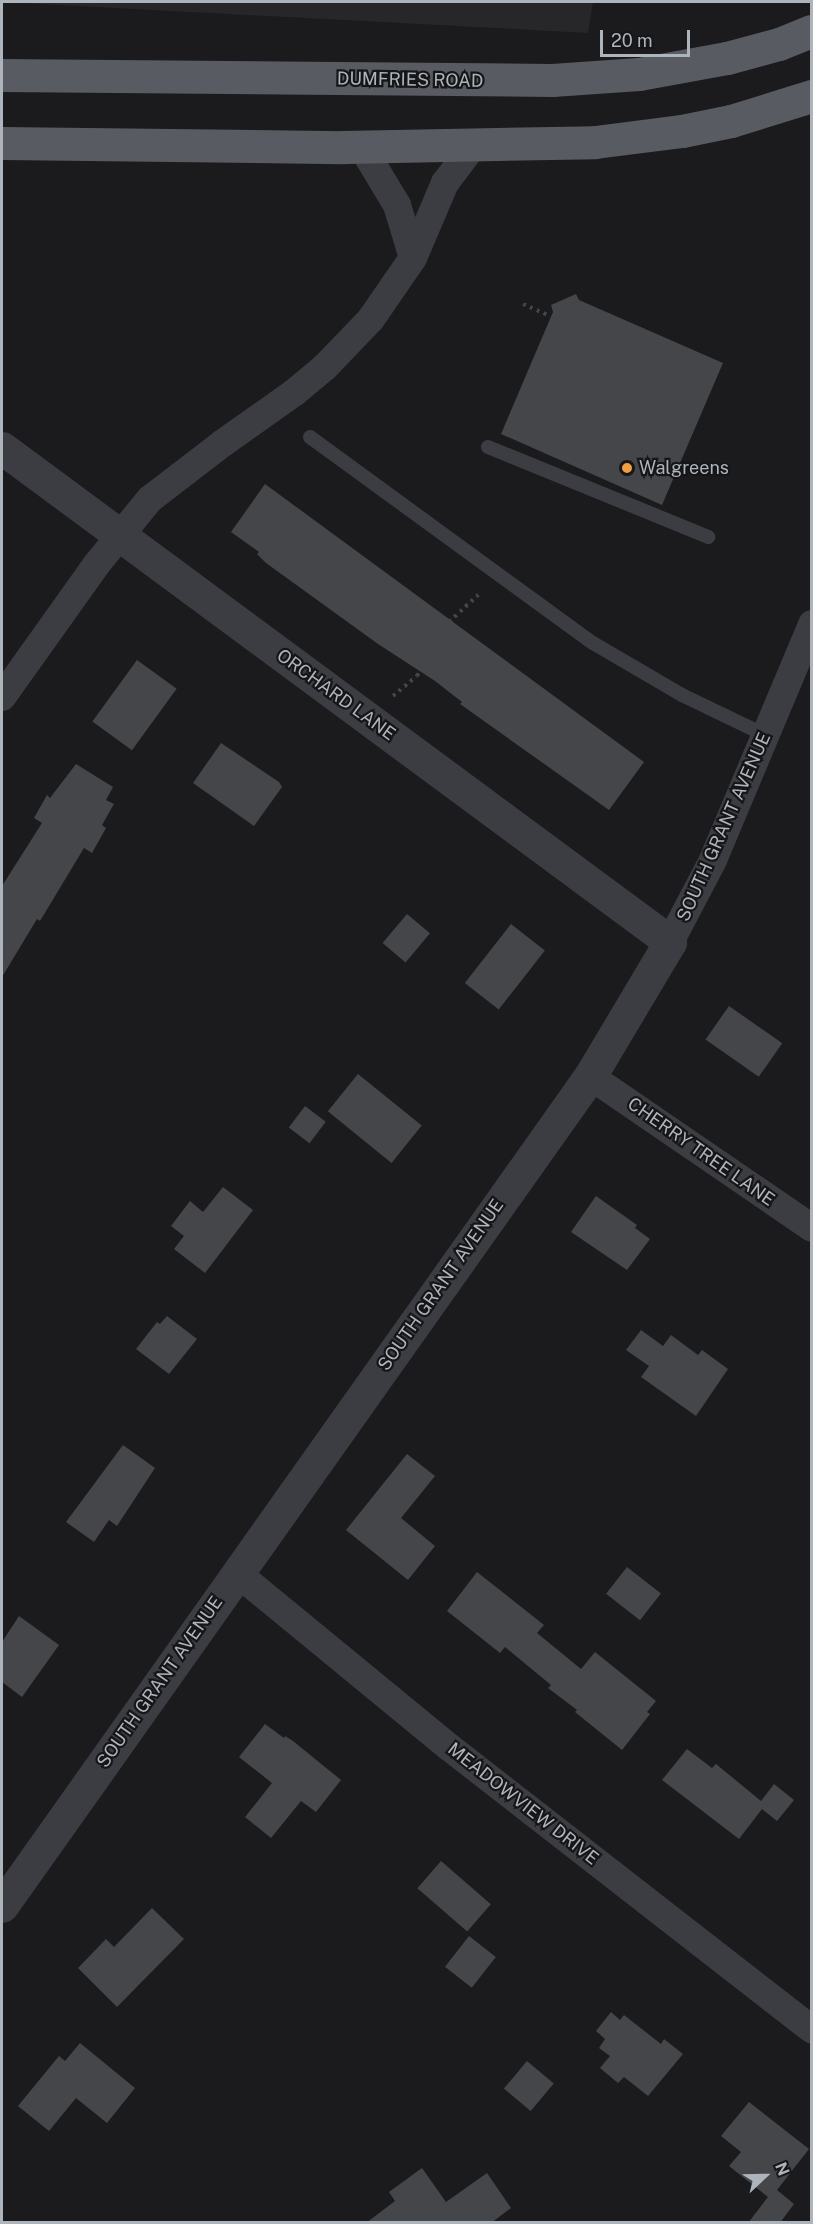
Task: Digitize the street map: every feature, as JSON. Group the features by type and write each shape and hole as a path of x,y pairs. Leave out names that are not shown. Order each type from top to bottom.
{"main road":[{"name":"DUMFRIES ROAD","path":"2,75 552,80 639,74 692,65 779,44 812,31"},
{"path":"2,143 362,147 595,142 635,138 731,121 812,96"}],"street":[{"path":"2,698 45,633 119,534 150,499 223,443 261,418 325,367 371,319 413,258 440,192 473,146"},
{"path":"362,147 397,205 413,258"},
{"name":"ORCHARD LANE","path":"2,448 670,942"},
{"name":"SOUTH GRANT AVENUE","path":"2,1906 590,1076 670,942 713,860 812,624"},
{"name":"CHERRY TREE LANE","path":"590,1076 812,1228"},
{"name":"MEADOWVIEW DRIVE","path":"237,1573 449,1747 812,2030"}],"lane":[{"path":"310,437 594,643 682,695 765,735"},
{"path":"488,447 708,537"}],"path":[{"path":"523,304 548,315"},
{"path":"393,696 417,676 449,622 478,595"}],"shaded area":[{"path":"2,2 593,2 588,33"}],"building":[{"name":"Walgreens","path":"576,294 579,300 723,363 662,505 501,434 553,312 551,305"},
{"path":"265,484 644,762 609,810 460,704 462,702 435,681 378,644 266,563 257,554 259,552 231,532"},
{"path":"137,660 177,689 132,750 92,721"},
{"path":"221,743 279,782 282,787 254,826 193,783"},
{"path":"76,764 113,787 106,800 114,804 102,825 106,828 92,853 84,848 40,921 37,919 2,977 2,886 42,823 34,818 47,795 50,798"},
{"path":"407,914 430,933 406,962 383,943"},
{"path":"511,924 545,950 499,1010 465,983"},
{"path":"729,1006 782,1043 759,1077 705,1040"},
{"path":"358,1074 422,1126 392,1163 328,1111"},
{"path":"305,1106 326,1122 310,1143 289,1128"},
{"path":"223,1187 253,1210 205,1273 174,1249 184,1236 171,1226 190,1201 203,1212"},
{"path":"596,1196 637,1225 635,1228 650,1239 627,1270 571,1232"},
{"path":"167,1316 197,1339 169,1374 136,1349 157,1322 160,1324"},
{"path":"641,1330 663,1346 671,1335 698,1355 702,1350 728,1369 696,1416 641,1377 649,1366 626,1350"},
{"path":"123,1445 155,1468 117,1526 109,1520 94,1542 66,1522"},
{"path":"407,1454 435,1476 401,1518 435,1546 408,1580 346,1530"},
{"path":"627,1567 661,1593 640,1620 606,1594"},
{"path":"477,1572 544,1625 537,1633 581,1669 595,1652 656,1701 647,1712 650,1714 622,1750 575,1712 577,1710 548,1688 551,1685 505,1647 500,1653 447,1611"},
{"path":"19,1616 59,1645 22,1697 2,1682 2,1642"},
{"path":"265,1724 284,1738 285,1736 293,1741 341,1780 316,1812 301,1801 271,1838 245,1817 272,1783 239,1757"},
{"path":"687,1749 712,1768 716,1764 761,1801 774,1784 794,1800 777,1821 762,1809 739,1839 662,1780"},
{"path":"441,1861 491,1904 467,1931 417,1888"},
{"path":"152,1908 184,1939 117,2007 78,1968 106,1939 114,1947"},
{"path":"469,1936 496,1957 472,1988 445,1967"},
{"path":"611,2012 620,2020 624,2015 661,2044 664,2039 683,2054 648,2096 624,2077 618,2083 600,2068 610,2056 599,2048 605,2039 596,2031"},
{"path":"80,2043 135,2088 107,2123 76,2098 49,2131 18,2106 59,2056 65,2061"},
{"path":"527,2061 554,2083 531,2111 504,2089"},
{"path":"749,2102 809,2149 777,2190 794,2204 780,2223 748,2223 768,2197 729,2166 741,2152 721,2136"},
{"path":"422,2168 446,2202 487,2173 511,2208 491,2223 366,2223 395,2201 389,2192"}],"place":[{"name":"Walgreens","path":"627,468"}]}
